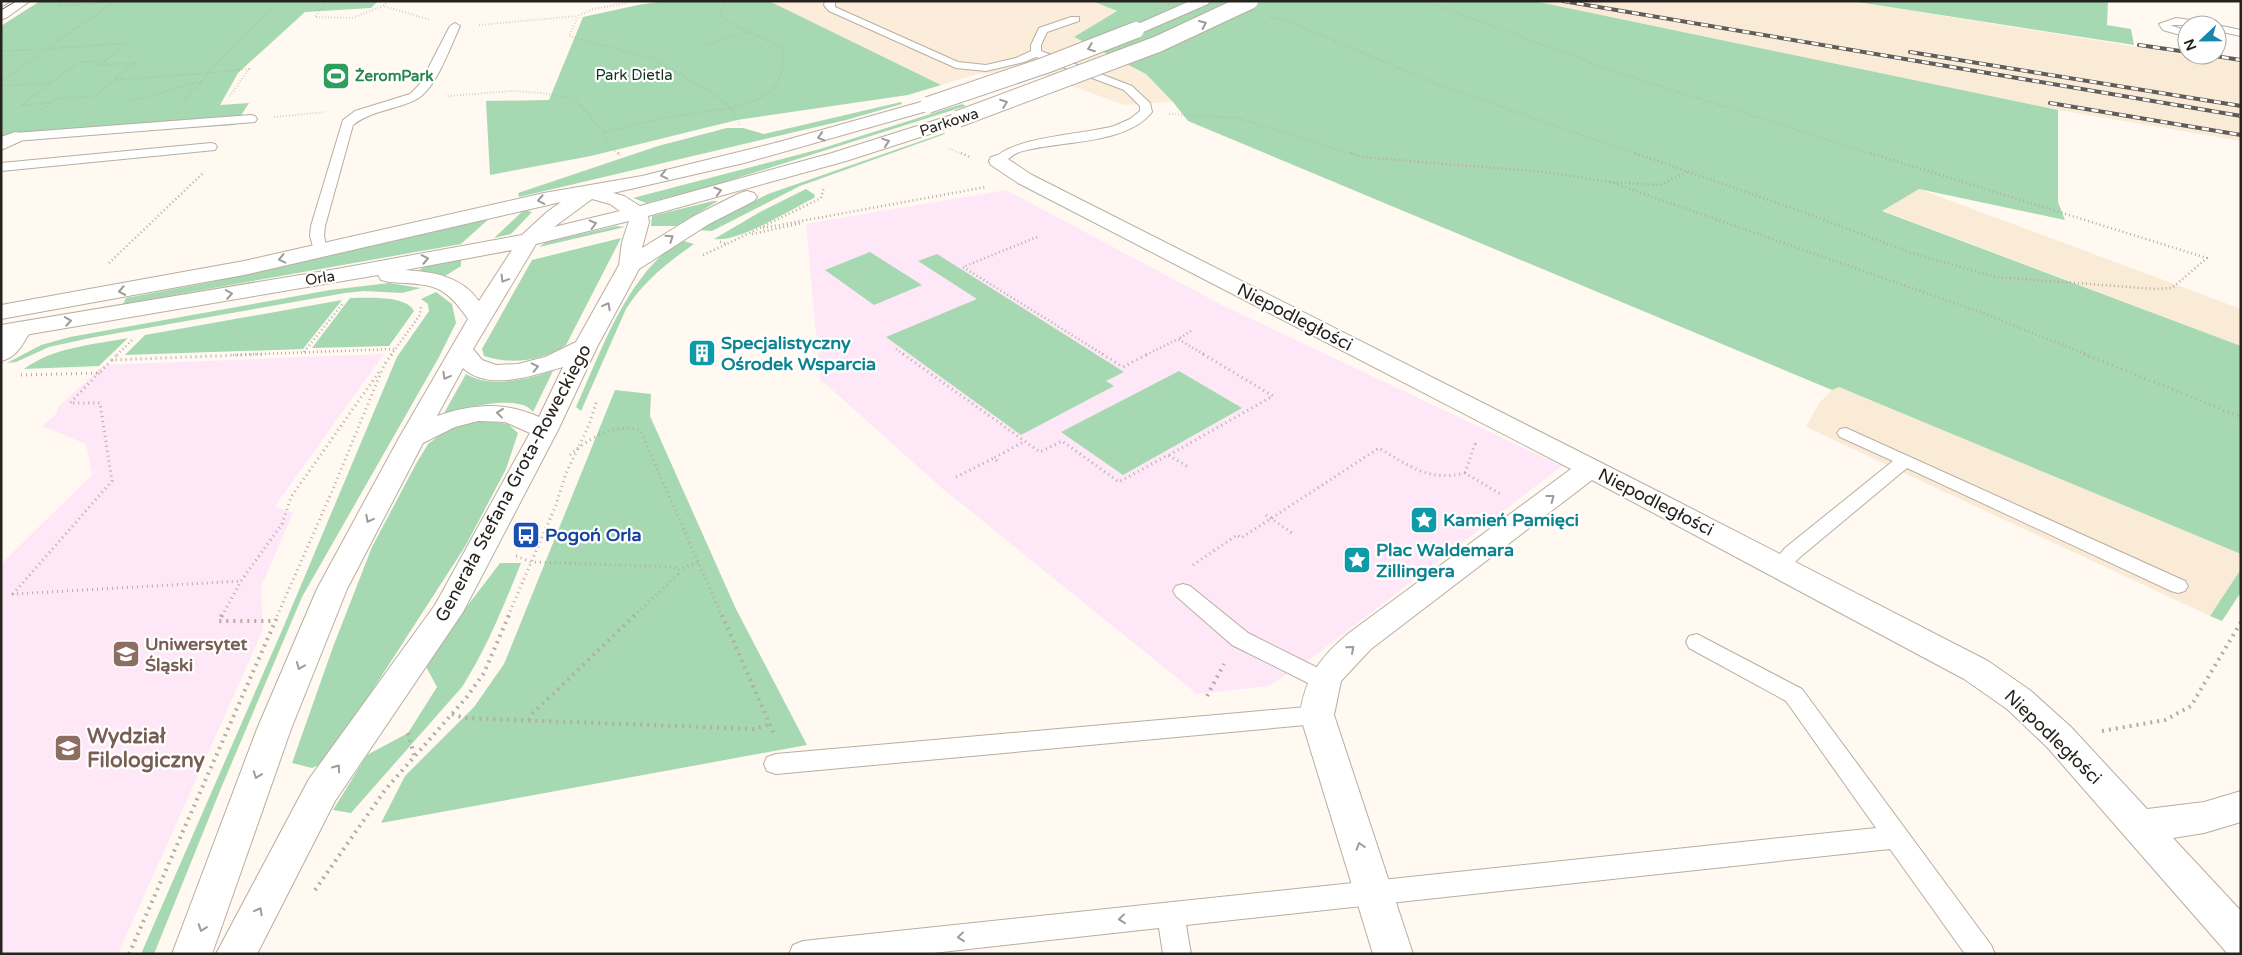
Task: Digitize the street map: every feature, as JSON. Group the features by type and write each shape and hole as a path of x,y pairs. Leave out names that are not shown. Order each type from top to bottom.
{"street":[{"path":"1,15 23,1"},
{"name":"Parkowa","path":"589,192 816,139 928,105 1046,65 1136,30 1203,1"},
{"name":"Parkowa","path":"637,213 839,157 958,119 1158,44 1250,1"},
{"path":"630,265 680,232 722,208 839,157"},
{"name":"Niepodległości","path":"998,161 1025,180 1590,468 1953,656 2001,687 2037,716 2059,737 2241,940"},
{"path":"192,954 274,729 332,589 461,349 529,240 554,216 589,192 618,200 637,213 640,222 632,242 630,265"},
{"name":"Orla","path":"1,312 163,284 320,251 544,198 589,192"},
{"name":"Orla","path":"11,330 346,285 637,213"},
{"name":"Generała Stefana Grota-Roweckiego","path":"236,954 322,790 447,612 544,430 585,347 630,265"},
{"path":"346,285 395,276 424,278 441,282 460,292 480,319"},
{"path":"1,354 8,349 11,330"},
{"path":"461,349 473,366 494,373 518,371 554,362 585,347"},
{"path":"412,438 446,422 479,413 499,412 515,416 544,430"},
{"path":"1393,954 1318,715 1318,695 1324,681 1338,660 1360,641 1590,468"},
{"path":"2139,826 2196,820 2229,812 2241,806"}],"lane":[{"path":"830,1 829,5 832,9 956,65 986,68 1020,60 1036,53 1128,88 1146,105 1146,112 1131,124 1084,138 1032,145 1011,150 998,161"},
{"path":"1036,53 1036,45 1043,30 1075,19"},
{"path":"2177,21 2164,24 2167,28 2177,31"},
{"path":"320,251 317,236 318,226 346,123 359,114 414,96 425,86 455,26"},
{"path":"2227,30 2241,33"},
{"path":"2227,39 2241,41"},
{"path":"8,141 251,119"},
{"path":"1,167 211,147"},
{"path":"1846,433 2178,586"},
{"path":"1779,567 1792,553 1906,460"},
{"path":"1183,591 1240,639 1324,681"},
{"path":"1697,642 1794,695 1981,954"},
{"path":"776,764 1318,715"},
{"path":"803,954 1898,837"},
{"path":"1171,914 1177,954"}],"path":[{"path":"63,1 57,6 127,1"},
{"path":"128,102 202,81 278,1"},
{"path":"326,1 315,17 352,18 383,6"},
{"path":"638,1 593,9 578,16 569,36 653,59 710,91 731,108 740,125"},
{"path":"604,132 653,118 749,104 767,94 780,80 785,65 783,48 725,20 720,13 724,1"},
{"path":"1263,15 1292,23 1442,86 1569,132 1689,172 1912,253 1996,277 2156,290 2172,288 2207,258 1801,132 1620,73 1425,1"},
{"path":"1,84 112,3"},
{"path":"701,46 751,32"},
{"path":"1,51 128,43 99,65 134,63 96,96 54,99 23,125 8,141"},
{"path":"50,103 21,105 79,62 105,61"},
{"path":"114,80 249,70 226,102"},
{"path":"1,84 51,83"},
{"path":"414,96 512,91 541,93 575,99 604,132 609,147 620,155"},
{"path":"251,119 326,112 359,114"},
{"path":"1146,112 1238,118 1362,157 1545,172 1610,182 1660,184 1689,172"},
{"path":"108,264 203,173"},
{"path":"719,242 727,244 821,198 824,190 823,181"},
{"path":"1610,182 1980,312 2241,417"},
{"path":"758,229 988,187"},
{"path":"746,235 828,216"},
{"path":"1037,237 963,267 1123,367 1191,331"},
{"path":"304,353 346,285"},
{"path":"274,621 219,621 241,581 282,524 291,496 420,315 421,305 415,302"},
{"path":"139,333 70,402 100,402 112,480 85,514 13,594 241,581"},
{"path":"896,350 1040,452 1062,441 1120,482 1273,396 1178,339"},
{"path":"112,360 394,349"},
{"path":"129,954 384,365"},
{"path":"15,376 99,373"},
{"path":"330,867 385,790 452,714 484,673 578,447 589,425 601,391"},
{"path":"578,447 591,438 631,426 640,430 770,724 777,742 776,764"},
{"path":"1465,473 1475,444 1469,438"},
{"path":"956,477 996,460 1025,441"},
{"path":"1183,591 1171,579 1237,535 1241,538 1379,448 1424,474 1451,478 1465,473"},
{"path":"1168,455 1190,468"},
{"path":"1465,473 1505,497"},
{"path":"1266,515 1292,533"},
{"path":"514,555 531,562 674,567 678,570"},
{"path":"678,570 699,562"},
{"path":"529,720 533,713 678,574 678,570"},
{"path":"2126,727 2165,720 2191,706 2241,622"},
{"path":"1199,725 1198,713 1234,645 1240,639"},
{"path":"452,714 464,718 755,729 770,724"},
{"path":"408,733 414,756"}],"shaded area":[{"path":"769,1 1092,1 1117,11 1075,37 1146,74 1173,102 1124,105 1036,73 1012,71 977,74 941,85"},
{"path":"1534,1 1851,1 2177,53 2177,65 2227,65 2227,60 2241,62 2241,141 2058,110"},
{"path":"1919,189 2241,309 2241,346 1881,210"},
{"path":"1006,190 1222,305 1562,466 1320,652 1269,686 1197,694 943,489 820,379 806,224"},
{"name":"Uniwersytet Śląski","path":"384,354 275,506 293,513 261,587 263,630 118,954 1,954 1,564 92,475 86,444 42,426 56,414 59,406 104,365"},
{"path":"1839,387 2241,554 2241,569 2210,616 1806,427 1819,403 1832,390"}],"green space":[{"path":"40,1 378,1 371,8 305,12 238,73 220,105 249,103 235,125 1,140 1,26"},
{"name":"Park Dietla","path":"665,1 769,1 941,85 908,95 737,120 591,156 490,175 486,101 549,100 583,17"},
{"path":"1092,1 1534,1 2058,110 2058,202 2065,220 1919,189 1882,211 2241,346 2241,554 1839,387 1832,390 1188,121 1146,74 1074,37 1117,11"},
{"path":"1851,1 2108,1 2107,25 2131,29 2134,45"},
{"path":"901,102 902,104 846,120 519,197 518,193 658,146 727,128 743,128 764,134"},
{"path":"962,104 966,106 702,189 646,203 633,198 820,149"},
{"path":"944,133 800,186 712,231 696,230 768,194"},
{"path":"806,189 815,195 814,198 750,231 724,239 714,239 760,212"},
{"path":"718,201 676,226 651,226 652,216"},
{"path":"524,210 532,212 511,234 494,238"},
{"path":"491,217 461,244 123,304 126,298 211,282"},
{"path":"616,226 625,227 539,247 546,242"},
{"path":"621,238 566,345 547,355 526,360 494,359 484,356 482,349 532,260"},
{"path":"680,240 694,244 657,273 640,290 626,309 581,411 576,407 606,338 630,294 644,274"},
{"path":"870,252 922,285 874,305 825,270"},
{"path":"937,254 1124,372 1106,381 1114,386 1021,435 886,337 977,299 918,261"},
{"path":"461,260 461,266 445,276 418,271 425,266"},
{"path":"389,283 421,288 402,293 364,291 345,293 90,338 49,347 16,362 7,363 41,345 70,337 330,290"},
{"path":"436,292 452,304 456,323 439,357 302,597 219,793 154,954 141,954 283,628 397,357 429,311 428,304 421,299"},
{"path":"350,298 385,298 395,300 410,306 414,311 389,346 312,348"},
{"path":"342,300 303,349 125,355 145,335"},
{"path":"128,338 99,366 24,369 61,351"},
{"path":"553,371 533,412 526,406 516,403 504,403 476,406 443,415 466,374 476,379 498,382 532,377"},
{"path":"1179,371 1242,408 1123,475 1061,432"},
{"path":"615,390 651,394 650,416 736,609 807,745 381,823 405,776 474,707 504,664"},
{"path":"489,421 508,424 518,433 506,469 466,545 326,762 312,768 292,763 333,647 372,547 416,464 428,444 447,430 469,423"},
{"path":"500,563 521,563 487,642 462,687 351,813 333,810 367,755 408,733 437,687 424,663"},
{"path":"2241,569 2241,592 2222,621 2210,616"}],"tram line":[{"path":"1,10 16,1"}],"railway":[{"path":"1563,1 2241,116"},
{"path":"2139,45 2177,51"},
{"path":"1910,52 2241,106"},
{"path":"2227,58 2241,60"},
{"path":"2050,103 2241,135"}],"place":[{"name":"ŻeromPark","path":"336,76"},
{"name":"Specjalistyczny Ośrodek Wsparcia","path":"702,353"},
{"name":"Kamień Pamięci","path":"1424,520"},
{"name":"Pogoń Orla","path":"526,535"},
{"name":"Plac Waldemara Zillingera","path":"1357,560"},
{"name":"Uniwersytet Śląski","path":"126,654"},
{"name":"Wydział Filologiczny","path":"68,748"}]}
